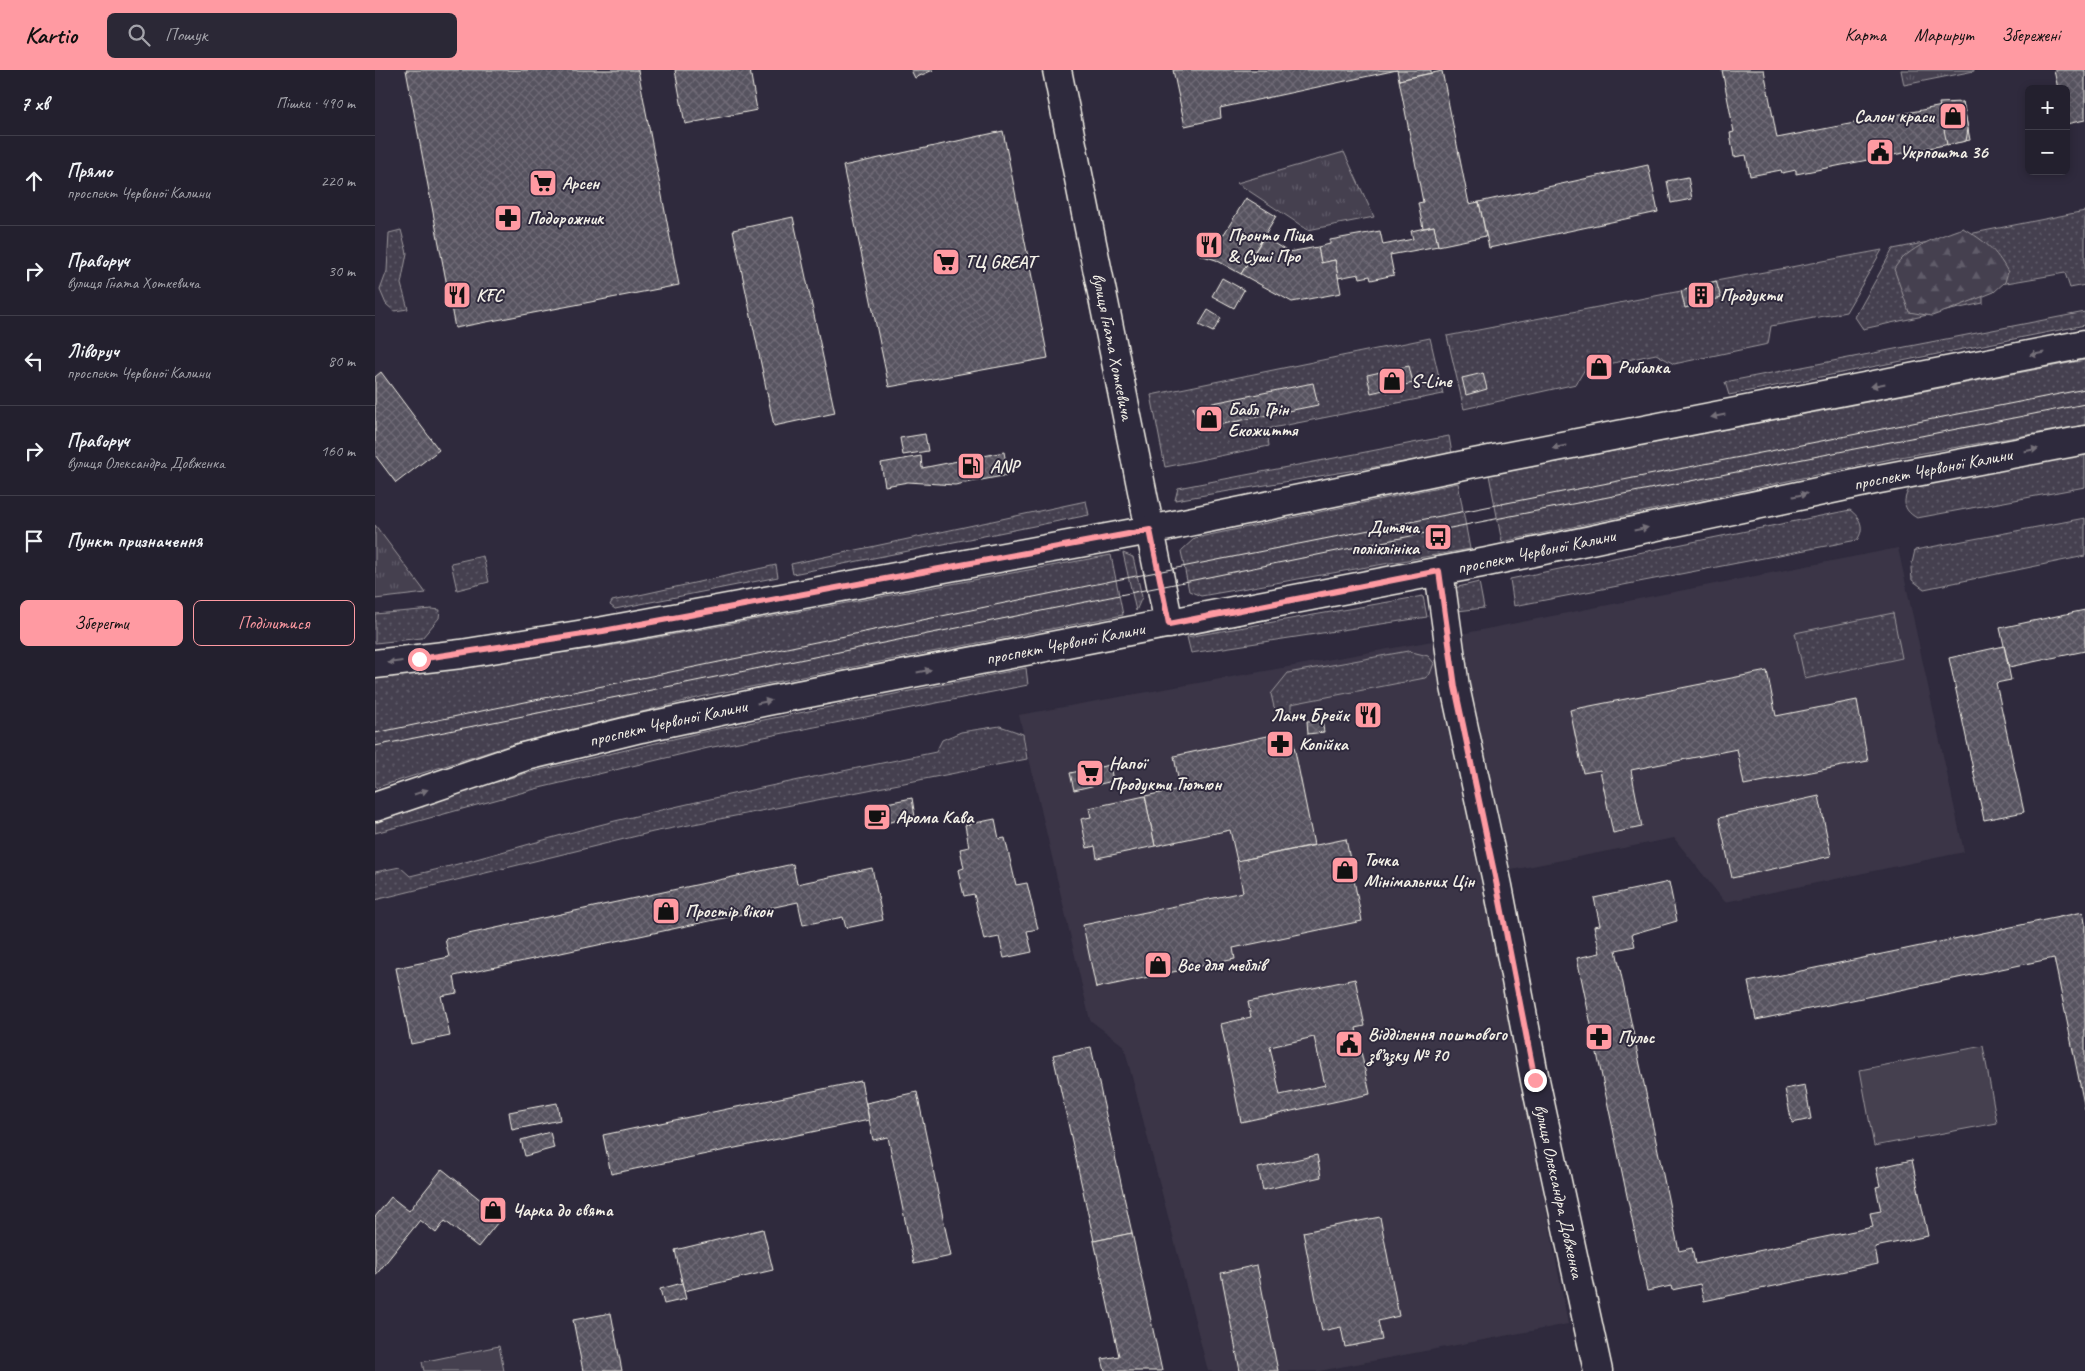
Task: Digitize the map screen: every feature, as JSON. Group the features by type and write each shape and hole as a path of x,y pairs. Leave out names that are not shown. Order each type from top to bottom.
{"main road":[{"name":"вулиця Гната Хоткевича","path":"1057,70 1169,624"},
{"path":"375,664 461,654 603,631 1150,530 1469,464 2085,344"},
{"name":"проспект Червоної Калини","path":"375,807 523,757 641,728 767,701 1439,571 1879,478 2085,440"},
{"name":"вулиця Олександра Довженка","path":"1439,571 1455,687 1535,1080 1598,1371"}],"shaded area":[{"path":"1898,548 1964,852 1725,902 1674,838 1511,870 1456,635"},
{"path":"1438,640 1568,1324 1319,1371 1208,1371 1124,1046 1090,1020 1019,715"}],"green space":[{"path":"1901,70 1974,70 1974,71 1904,85"},
{"path":"1344,152 1374,217 1308,230 1237,183"},
{"path":"2085,211 2085,285 2070,288 2065,273 1983,287 1983,303 1863,329 1855,317 1893,249"},
{"path":"1963,228 1984,242 1999,257 2008,272 2005,282 1994,292 1932,316 1909,312 1894,269 1915,248"},
{"path":"401,230 407,253 401,284 408,309 394,311 386,304 380,290 387,271 389,233"},
{"path":"1882,250 1846,312 1771,326 1768,344 1674,364 1656,354 1585,369 1576,384 1464,409 1447,336 1681,291 1716,281"},
{"path":"2085,312 2085,325 1729,395 1725,382"},
{"path":"1430,338 1443,394 1267,429 1269,446 1165,467 1151,395"},
{"path":"2085,360 2085,425 1900,457 1502,542 1489,475"},
{"path":"1449,436 1452,454 1175,500 1178,488"},
{"path":"2085,453 2085,487 1917,518 1906,507 1905,499 1911,485"},
{"path":"1458,483 1470,549 1201,596 1189,591 1181,551 1195,538"},
{"path":"1086,501 1089,515 793,574 791,564"},
{"path":"1850,510 1861,524 1861,532 1857,540 1514,606 1510,579"},
{"path":"2085,518 2085,556 1924,589 1912,580 1911,568 1915,550"},
{"path":"375,525 426,593 375,599"},
{"path":"1123,553 1133,557 1142,597 1136,611"},
{"path":"1111,555 1123,615 709,695 514,744 375,788 375,677 604,647"},
{"path":"483,556 489,582 457,590 451,563"},
{"path":"776,565 778,577 615,609 610,605 612,601"},
{"path":"1479,582 1484,608 1457,611 1454,588"},
{"path":"1423,596 1427,617 1191,653 1187,637"},
{"path":"440,610 439,618 422,638 375,643 375,614"},
{"path":"1893,613 1902,658 1805,679 1795,633"},
{"path":"1408,651 1428,656 1434,663 1430,674 1425,678 1291,704 1291,712 1278,711 1274,707 1271,694 1288,673"},
{"path":"1026,668 1028,685 708,748 535,789 375,833 375,817 527,773 703,732"},
{"path":"1000,726 1023,734 1027,759 653,832 375,900 375,872 400,867 410,876 655,811 936,752 942,740 961,732"},
{"path":"1983,1046 1997,1123 1874,1146 1860,1070"},
{"path":"499,1346 504,1371 424,1371 422,1362"}],"building":[{"name":"Арсен","path":"406,70 638,70 679,285 455,328"},
{"path":"675,70 750,70 757,110 685,124"},
{"path":"911,70 933,70 915,78"},
{"path":"1173,70 1397,70 1220,108 1221,118 1185,126"},
{"path":"1397,70 1431,70 1431,73 1399,80"},
{"path":"1722,70 1764,70 1777,138 1963,102 1970,140 1796,174 1796,170 1782,173 1781,170 1750,176 1746,155 1734,157 1730,133 1734,132"},
{"path":"2054,70 2085,70 2085,120 2070,123 2070,85 2057,85"},
{"path":"1442,71 1469,204 1479,202 1486,236 1438,246 1434,226 1423,228 1418,203 1423,202 1399,80"},
{"name":"Салон краси","path":"1963,102 1968,129 1966,141 1947,145 1939,103"},
{"name":"ТЦ GREAT","path":"1003,131 1048,358 889,387 843,166"},
{"name":"Укрпошта 36","path":"1887,142 1892,156 1872,159 1869,147"},
{"path":"1648,165 1658,212 1489,248 1479,202"},
{"path":"1688,177 1692,199 1671,203 1667,181"},
{"path":"1246,198 1276,216 1241,274 1216,260 1200,255 1197,243 1208,232 1224,234"},
{"path":"793,217 835,413 774,426 733,230"},
{"path":"1434,226 1438,246 1390,255 1394,275 1371,280 1370,276 1360,278 1359,274 1338,278 1335,260 1321,263 1318,247 1330,244 1330,240 1380,231 1383,245 1413,239 1411,231"},
{"path":"1264,237 1288,252 1318,247 1321,263 1335,260 1341,293 1292,302 1241,274"},
{"path":"1222,278 1244,290 1234,308 1212,296"},
{"name":"Продукти","path":"1716,281 1721,298 1685,308 1681,291"},
{"path":"1208,310 1221,318 1213,332 1199,325"},
{"path":"1409,366 1413,383 1371,393 1367,375"},
{"path":"381,372 439,450 396,483 375,455 375,377"},
{"path":"1483,373 1487,389 1466,395 1462,378"},
{"path":"1313,383 1318,405 1198,429 1193,407"},
{"path":"925,434 928,451 903,455 900,438"},
{"path":"1004,452 1008,475 955,485 908,482 885,486 881,463 921,456 922,468"},
{"path":"2085,610 2085,651 2009,667 2000,628"},
{"path":"2004,646 2011,680 1996,683 2024,812 1984,820 1949,658"},
{"path":"1767,671 1776,716 1857,700 1868,761 1744,785 1737,749 1631,770 1642,827 1613,833 1600,770 1583,773 1570,710"},
{"path":"1376,707 1379,720 1362,724 1359,710"},
{"path":"1322,720 1324,732 1308,734 1307,721"},
{"path":"1291,731 1314,845 1237,861 1230,830 1155,846 1145,796 1180,789 1174,756"},
{"path":"1110,765 1113,781 1074,790 1070,773"},
{"path":"1145,796 1155,846 1097,858 1095,846 1087,848 1081,819 1091,817 1089,808"},
{"path":"1819,796 1831,856 1732,878 1719,818"},
{"path":"912,798 915,817 870,826 866,807"},
{"path":"995,819 999,839 1005,838 1016,885 1027,883 1038,929 1027,931 1032,952 1004,958 999,937 984,940 974,894 964,896 958,870 964,868 960,849 969,847 965,825"},
{"path":"1346,839 1362,921 1233,948 1235,959 1096,988 1083,925 1243,892 1237,861"},
{"path":"793,864 797,884 872,868 883,920 846,928 843,917 803,925 798,902 454,976 457,993 441,996 450,1036 411,1044 396,968 449,957 445,939"},
{"path":"1669,882 1677,921 1632,934 1635,946 1616,950 1679,1251 1692,1248 1695,1264 1873,1227 1870,1213 1881,1211 1876,1187 1880,1186 1876,1168 1912,1160 1928,1236 1875,1247 1878,1264 1704,1301 1700,1284 1672,1290 1671,1286 1647,1291 1577,958 1600,953 1594,926 1600,925 1594,898"},
{"path":"2083,912 2085,923 2085,1109 2054,958 1756,1020 1748,982"},
{"path":"1355,979 1365,1026 1356,1028 1370,1094 1241,1122 1221,1024 1251,1017 1248,1002","holes":["1314,1037 1325,1085 1280,1095 1270,1047"]},
{"path":"1091,1047 1132,1233 1094,1241 1053,1055"},
{"path":"861,1081 869,1120 611,1174 603,1135"},
{"path":"1805,1085 1811,1119 1792,1123 1785,1089"},
{"path":"917,1092 951,1256 914,1264 888,1137 873,1140 866,1103"},
{"path":"557,1103 560,1120 512,1130 509,1112"},
{"path":"550,1132 554,1148 525,1156 521,1140"},
{"path":"1317,1155 1321,1177 1263,1190 1258,1168"},
{"path":"442,1169 502,1217 478,1247 445,1221 436,1233 420,1220 375,1276 375,1217 391,1197 409,1211"},
{"path":"1380,1217 1399,1316 1378,1321 1382,1340 1345,1347 1341,1327 1322,1331 1303,1232"},
{"path":"763,1229 773,1270 684,1291 675,1250"},
{"path":"1132,1233 1162,1371 1105,1371 1102,1359 1119,1356 1094,1241"},
{"path":"1257,1265 1278,1371 1240,1371 1221,1273"},
{"path":"682,1283 686,1299 664,1304 660,1289"},
{"path":"611,1313 622,1371 583,1371 573,1320"}],"tram line":[{"path":"375,733 1121,579 2085,389"},
{"path":"375,746 1480,522 2085,404"}],"place":[{"name":"Салон краси","path":"1953,116"},
{"name":"Укрпошта 36","path":"1880,152"},
{"name":"Арсен","path":"543,183"},
{"name":"Подорожник","path":"508,218"},
{"name":"Пронто Піца & Суші Про","path":"1209,245"},
{"name":"ТЦ GREAT","path":"946,262"},
{"name":"KFC","path":"457,295"},
{"name":"Продукти","path":"1701,295"},
{"name":"Рибалка","path":"1599,367"},
{"name":"S-Line","path":"1392,381"},
{"name":"Бабл Грін Eкожиття","path":"1209,419"},
{"name":"ANP","path":"971,466"},
{"name":"Дитяча поліклініка","path":"1438,537"},
{"name":"Ланч Брейк","path":"1368,715"},
{"name":"Копійка","path":"1280,744"},
{"name":"Напої Продукти Тютюн","path":"1090,773"},
{"name":"Арома Кава","path":"877,817"},
{"name":"Точка Мінімальних Цін","path":"1345,870"},
{"name":"Простір вікон","path":"666,911"},
{"name":"Все для меблів","path":"1158,965"},
{"name":"Пульс","path":"1599,1037"},
{"name":"Відділення поштового зв’язку № 70","path":"1349,1044"},
{"name":"Чарка до свята","path":"493,1210"}],"route":[{"path":"419,659 603,631 1150,530 1169,624 1439,571 1455,687 1535,1080"}]}
